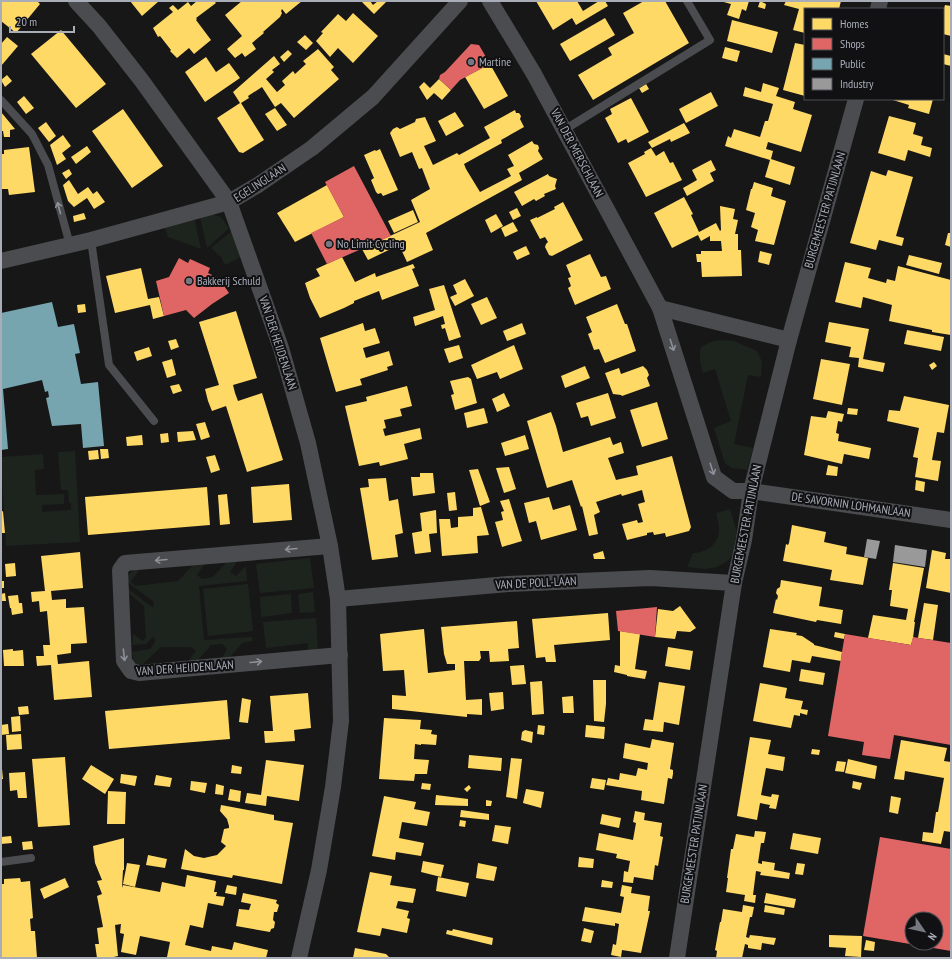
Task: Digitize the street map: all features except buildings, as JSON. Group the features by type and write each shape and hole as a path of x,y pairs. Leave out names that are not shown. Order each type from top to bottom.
{"street":[{"name":"VAN DER HEIJDENLAAN","path":"76,1 99,26 142,81 229,202 281,348 308,443 330,546 338,599 341,721 333,788 319,870 299,958"},
{"name":"EGELINGLAAN","path":"1,261 91,240 229,202 258,185 312,148 373,98 460,1"},
{"name":"VAN DER MERSCHLAAN","path":"490,1 534,74 660,308 714,476 733,491 751,491"},
{"name":"BURGEMEESTER PATIJNLAAN","path":"677,958 734,583 744,540 751,491 789,340 856,100"},
{"path":"660,308 789,340"},
{"name":"DE SAVORNIN LOHMANLAAN","path":"751,491 951,520"},
{"name":"VAN DER HEIJDENLAAN","path":"330,546 125,563 120,570 124,661 131,671 139,673 340,656"},
{"name":"VAN DE POLL-LAAN","path":"338,599 508,584 642,578 734,583"}],"lane":[{"path":"564,130 710,40 687,1"},
{"path":"1,100 32,134 48,165 70,245"},
{"path":"91,240 109,365 154,421"},
{"path":"1,862 31,858"}],"shaded area":[{"path":"211,214 221,217 229,228 207,248 200,217"},
{"path":"194,217 201,249 168,237 164,225"},
{"path":"232,231 241,257 225,265 221,257 211,248"},
{"path":"720,340 734,341 757,351 762,362 761,377 748,375 734,444 753,448 747,470 732,468 725,463 714,428 731,421 715,369 703,373 701,367 701,347 710,342"},
{"path":"75,451 80,542 6,546 1,457 43,454 44,469 35,470 36,495 64,494 64,504 42,505 42,512 71,510 68,490 61,490 58,452"},
{"path":"730,509 738,536 736,548 729,560 717,567 705,569 687,567 693,553 706,550 716,541 718,537 719,525 716,513"},
{"path":"310,558 314,588 260,593 256,564"},
{"path":"238,560 230,572 236,576 246,566 247,581 199,586 204,640 252,637 253,641 242,643 229,658 222,658 227,649 222,644 211,645 198,660 189,660 196,651 191,647 161,647 143,664 138,665 134,662 132,652 150,649 155,642 154,636 146,644 132,645 133,634 143,641 146,637 144,606 127,592 127,588 153,608 154,602 126,581 128,575 135,570 139,570 131,581 135,586 178,581 194,564 205,563 197,575 202,579 213,577 228,561"},
{"path":"248,584 253,631 208,636 203,589"},
{"path":"313,592 315,612 300,613 298,594"},
{"path":"291,594 292,613 261,617 260,597"},
{"path":"316,618 318,650 308,652 308,643 266,648 263,622"}],"place":[{"name":"Martine","path":"471,62"},
{"name":"No Limit Cycling","path":"329,244"},
{"name":"Bakkerij Schuld","path":"189,281"}]}
